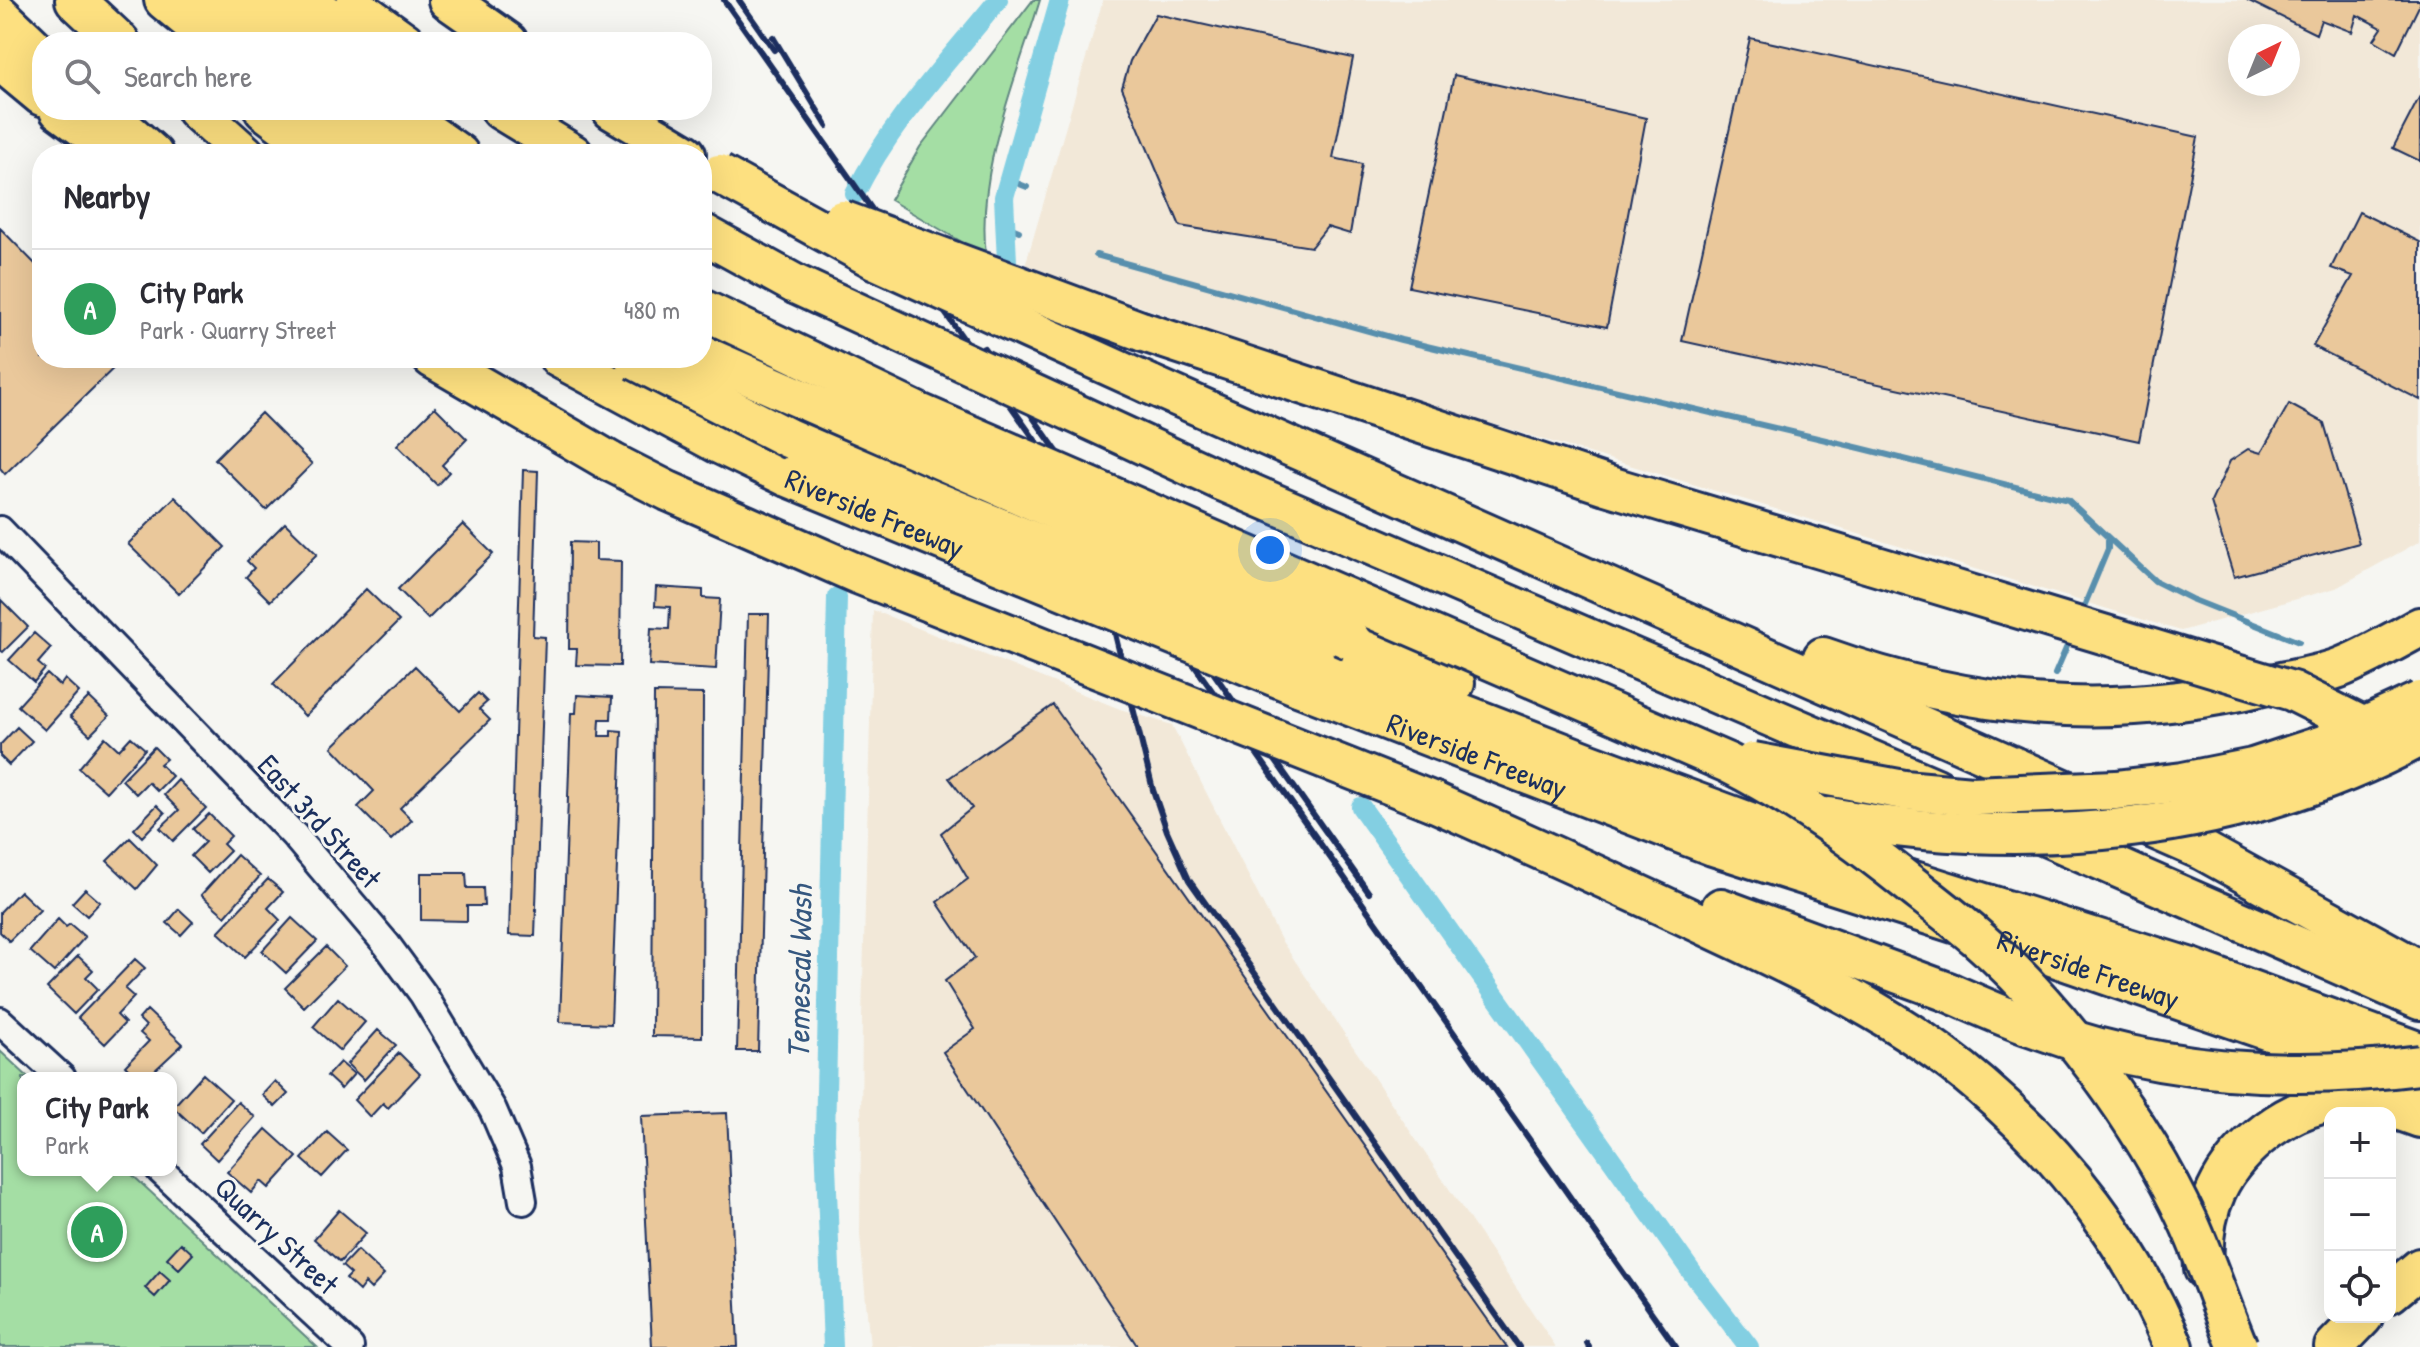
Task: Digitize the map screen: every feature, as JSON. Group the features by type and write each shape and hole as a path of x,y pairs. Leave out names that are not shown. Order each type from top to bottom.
{"highway":[{"path":"140,0 175,32"},
{"path":"164,0 203,32"},
{"path":"208,0 247,32"},
{"path":"237,0 277,32"},
{"path":"254,0 295,32"},
{"path":"303,0 355,32"},
{"path":"346,0 391,32"},
{"path":"448,0 494,32"},
{"path":"77,4 109,32"},
{"path":"0,15 32,45"},
{"path":"0,61 32,88"},
{"path":"73,120 105,144"},
{"path":"114,120 142,144"},
{"path":"207,120 234,144"},
{"path":"277,120 309,144"},
{"path":"318,120 350,144"},
{"path":"363,120 397,144"},
{"path":"394,120 427,144"},
{"path":"410,120 445,144"},
{"path":"517,120 557,144"},
{"path":"629,120 669,144"},
{"path":"712,169 1141,331 1606,485 2292,691 2395,743 2420,759"},
{"path":"712,170 876,260 2202,850 2420,970"},
{"path":"712,238 795,284 1222,481 2420,1000"},
{"path":"712,312 826,375 1674,775 1775,807 1892,828 2062,833 2135,828 2239,807 2298,790 2372,763 2420,737"},
{"path":"712,312 919,413 1728,763 1765,781 1830,823 1977,937 2092,1062 2189,1223 2238,1347"},
{"path":"712,333 780,367 1241,574 1725,785 1807,833 1888,887 1971,959 2069,1072 2110,1131 2145,1190 2193,1288 2213,1347"},
{"path":"712,359 1355,626 1540,692 1661,740 1724,757 1904,790 1972,796 2116,790 2183,782 2253,768 2329,743 2420,701"},
{"path":"449,368 611,462 668,491 843,568 1434,802 1948,992 2034,1028 2118,1053 2196,1068 2280,1074 2361,1073 2420,1065"},
{"name":"Riverside Freeway","path":"631,371 717,443 788,477 1306,671 1713,846 1994,936 2350,1059 2420,1087"},
{"path":"1403,495 1662,598 1867,673 1974,698 2064,707 2145,705 2222,696 2341,667 2420,627"},
{"path":"1306,671 1590,763 1882,871 2191,968 2420,1052"},
{"path":"1434,802 1659,903 1841,992 1917,1039 1980,1085 2075,1182 2124,1249 2157,1305 2174,1347"},
{"path":"2246,1347 2216,1310 2203,1268 2206,1218 2224,1174 2239,1154 2277,1123 2297,1111 2319,1104 2348,1101 2420,1118"},
{"path":"2396,1288 2420,1268"},
{"path":"2334,1347 2357,1323"}],"street":[{"name":"East 3rd Street","path":"0,530 294,835 387,945 427,1001 493,1110 517,1166 523,1201"},
{"path":"0,1021 55,1072"},
{"name":"Quarry Street","path":"166,1176 350,1347"}],"shaded area":[{"path":"1103,0 2420,0 2420,541 2336,588 2181,631 1373,388 1025,266"},
{"path":"873,610 1120,709 1172,725 1281,940 1556,1347 870,1347 860,1235 862,1018"}],"green space":[{"path":"1033,0 1040,0 992,159 984,223 986,256 890,200 920,147"},
{"path":"0,1051 23,1072 17,1072 17,1176 133,1176 317,1347 0,1347"}],"building":[{"path":"2247,0 2420,0 2396,53 2374,40 2382,28 2357,15 2352,32 2321,20 2316,34"},
{"path":"1156,14 1353,58 1333,158 1362,164 1350,234 1327,227 1311,247 1180,226 1122,88 1130,61"},
{"path":"1750,38 2198,137 2139,441 1682,341"},
{"path":"1454,75 1646,118 1607,327 1409,287"},
{"path":"2420,96 2420,161 2393,148"},
{"path":"2359,212 2420,242 2420,400 2313,346 2353,276 2331,268"},
{"path":"0,228 32,261 32,368 114,368 5,474 0,468"},
{"path":"2289,404 2324,423 2359,543 2234,577 2211,502 2230,461 2248,449 2261,453"},
{"path":"435,407 467,439 442,465 449,472 437,485 397,445"},
{"path":"261,413 312,464 266,510 215,459"},
{"path":"523,470 538,471 533,636 545,637 535,936 509,935"},
{"path":"175,497 225,547 179,594 128,544"},
{"path":"285,523 317,554 270,601 246,577 254,568 247,561"},
{"path":"463,524 493,554 428,619 398,589"},
{"path":"570,542 596,543 596,560 621,561 620,666 576,665 577,649 569,649"},
{"path":"656,587 703,590 703,598 720,599 716,669 649,665 651,628 669,629 670,607 655,606"},
{"path":"366,589 399,621 305,716 273,684"},
{"path":"1,600 28,627 3,652 0,650"},
{"path":"748,614 769,614 758,1051 737,1051"},
{"path":"34,633 51,648 38,663 45,669 34,682 9,660"},
{"path":"415,666 460,711 478,693 487,702 479,709 490,720 400,808 412,820 391,840 358,807 374,791 332,747"},
{"path":"47,674 60,686 65,679 79,692 45,730 18,706"},
{"path":"654,693 703,694 702,1037 652,1036"},
{"path":"577,695 612,697 611,719 600,719 599,736 611,736 611,730 622,731 611,1024 560,1022 571,713 576,713"},
{"path":"89,697 109,716 90,735 70,716"},
{"path":"1053,705 1507,1347 1138,1347 943,1052 975,1029 945,981 975,958 937,902 968,879 941,833 972,808 949,778"},
{"path":"17,727 32,741 9,765 0,756 0,745"},
{"path":"105,737 119,750 131,737 145,749 106,792 79,768"},
{"path":"154,747 166,759 160,764 172,776 157,791 148,782 136,794 122,780"},
{"path":"178,780 206,808 173,841 160,828 179,810 164,795"},
{"path":"157,805 165,813 142,837 134,829"},
{"path":"209,814 231,836 223,844 230,851 208,873 191,856 205,842 193,829"},
{"path":"130,838 157,865 137,889 107,861"},
{"path":"237,855 260,876 225,916 201,895"},
{"path":"421,873 466,873 467,888 483,888 484,906 467,906 467,921 421,920"},
{"path":"268,879 283,892 268,908 280,920 245,957 218,932"},
{"path":"85,889 100,902 87,916 72,903"},
{"path":"20,891 40,910 9,941 0,932 0,912"},
{"path":"179,909 193,922 181,935 167,923"},
{"path":"292,918 317,941 286,973 262,951"},
{"path":"58,919 66,927 70,924 85,937 54,972 30,951"},
{"path":"326,947 345,966 304,1007 285,988"},
{"path":"78,956 93,970 86,977 98,989 74,1014 47,988"},
{"path":"135,959 145,968 125,989 134,997 117,1015 125,1023 105,1044 78,1018"},
{"path":"338,998 365,1022 340,1051 313,1027"},
{"path":"147,1010 183,1044 153,1072 131,1072 125,1066 149,1041 140,1033 146,1026 139,1019"},
{"path":"378,1030 396,1045 364,1080 347,1064"},
{"path":"399,1053 420,1074 388,1108 383,1103 370,1117 354,1100"},
{"path":"340,1062 354,1074 341,1089 327,1076"},
{"path":"203,1074 231,1099 201,1133 177,1111 177,1103"},
{"path":"275,1081 288,1094 275,1107 262,1095"},
{"path":"238,1102 255,1117 217,1160 200,1144"},
{"path":"727,1113 738,1347 652,1347 641,1116"},
{"path":"266,1129 297,1157 269,1188 261,1181 251,1193 227,1172"},
{"path":"327,1132 347,1150 322,1177 302,1159"},
{"path":"339,1210 366,1233 340,1262 314,1239"},
{"path":"181,1243 193,1254 179,1269 167,1258"},
{"path":"357,1250 384,1275 371,1289 365,1283 359,1291 346,1279 351,1274 342,1266"},
{"path":"160,1271 170,1280 155,1297 145,1288"}],"waterway":[{"name":"Temescal Wash","path":"855,194 902,117 998,0"},
{"path":"1007,262 1004,197 1060,0"},
{"path":"1009,180 1027,187"},
{"path":"1004,225 1019,231"},
{"path":"1096,255 1401,340 2068,500 2155,581 2191,599 2299,642"},
{"path":"2080,616 2108,549 2108,541"},
{"name":"Temescal Wash","path":"833,1347 825,1138 837,597"},
{"path":"2055,674 2071,637"},
{"path":"1361,807 1693,1274 1749,1347"}],"railway":[{"path":"724,0 1676,1347"},
{"path":"739,0 774,50"},
{"path":"773,37 827,126"},
{"path":"984,348 1369,893"},
{"path":"1043,473 1073,525 1108,605 1153,790 1189,880 1519,1347"},
{"path":"1587,1343 1589,1347"}],"place":[{"name":"City Park","path":"97,1232"}]}
